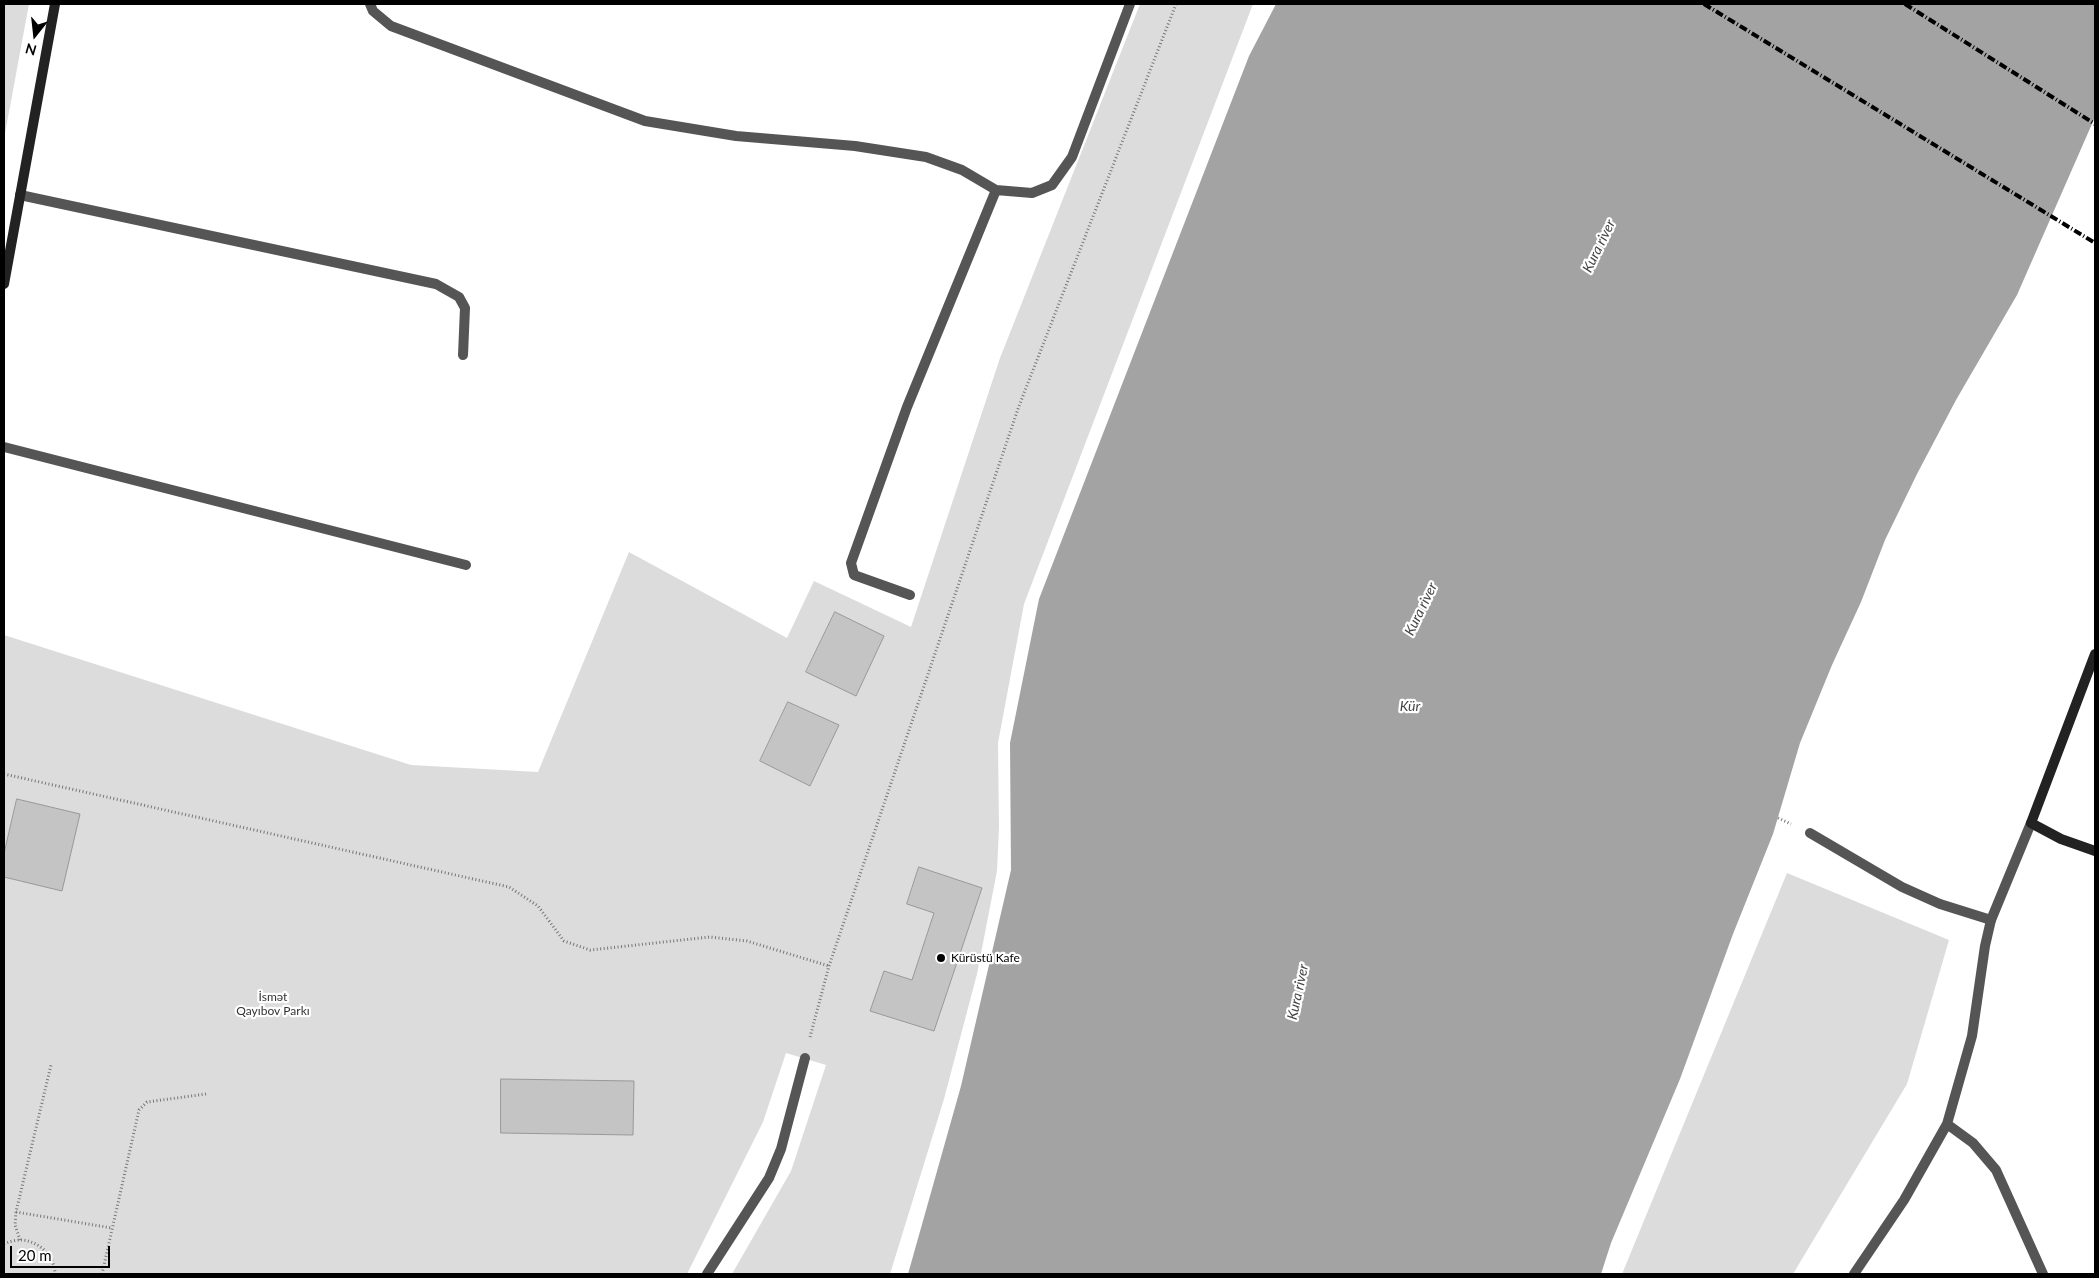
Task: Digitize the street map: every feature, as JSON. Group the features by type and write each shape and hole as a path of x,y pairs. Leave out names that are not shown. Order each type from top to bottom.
{"street":[{"path":"4,284 9,229 20,194 55,4"},
{"path":"370,4 372,11 391,26 644,121 736,136 855,146 926,157 962,170 996,190 1032,193 1052,185 1072,157 1130,4"},
{"path":"910,595 854,574 851,563 907,407 996,190"},
{"path":"20,194 436,284 460,297 465,308 463,355"},
{"path":"4,447 466,565"},
{"path":"1854,1274 1904,1200 1947,1124 1972,1036 1985,946 1991,920 2031,823 2095,654"},
{"path":"2031,823 2061,839 2095,851"},
{"path":"1810,833 1902,886 1940,904 1991,920"},
{"path":"707,1274 769,1178 781,1149 805,1058"},
{"path":"1947,1124 1973,1143 1996,1170 2043,1274"}],"path":[{"path":"805,1058 828,966 1019,406 1176,4"},
{"path":"4,774 509,887 538,906 564,941 590,950 710,937 747,941 828,966"},
{"path":"20,1240 15,1225 16,1212 51,1066"},
{"path":"102,1274 139,1110 148,1102 206,1094"},
{"path":"16,1212 112,1228"},
{"path":"4,1244 20,1240 36,1244 48,1254 55,1268 55,1274"}],"green space":[{"path":"4,4 29,4 4,139"},
{"name":"İsmət Qayıbov Parkı","path":"1140,4 1253,4 1024,604 998,743 999,827 997,871 977,974 944,1099 890,1274 732,1274 791,1171 826,1065 786,1053 763,1122 687,1274 4,1274 4,635 411,765 538,772 629,552 787,638 814,581 911,627 1000,358"},
{"path":"1787,873 1949,940 1907,1084 1793,1274 1622,1274"}],"water":[{"name":"Kür","path":"1276,4 2095,4 2095,117 2017,295 1956,400 1885,540 1861,602 1832,665 1800,743 1773,834 1733,934 1680,1079 1611,1243 1601,1274 908,1274 961,1086 1011,870 1010,743 1039,599 1249,56"}],"building":[{"path":"835,612 884,636 856,696 806,672"},
{"path":"788,702 839,725 810,786 760,761"},
{"path":"17,799 80,814 62,891 4,877 4,854"},
{"path":"919,867 982,888 934,1031 870,1011 884,971 912,980 934,913 907,904"},
{"path":"501,1079 634,1081 633,1135 501,1133"}],"railway":[{"path":"1704,4 2095,243"},
{"path":"1905,4 2095,124"}],"place":[{"name":"Kürüstü Kafe","path":"941,958"}],"water label":[{"name":"Kura river","path":"1599,246"},
{"name":"Kura river","path":"1421,609"},
{"name":"Kura river","path":"1298,992"}]}
